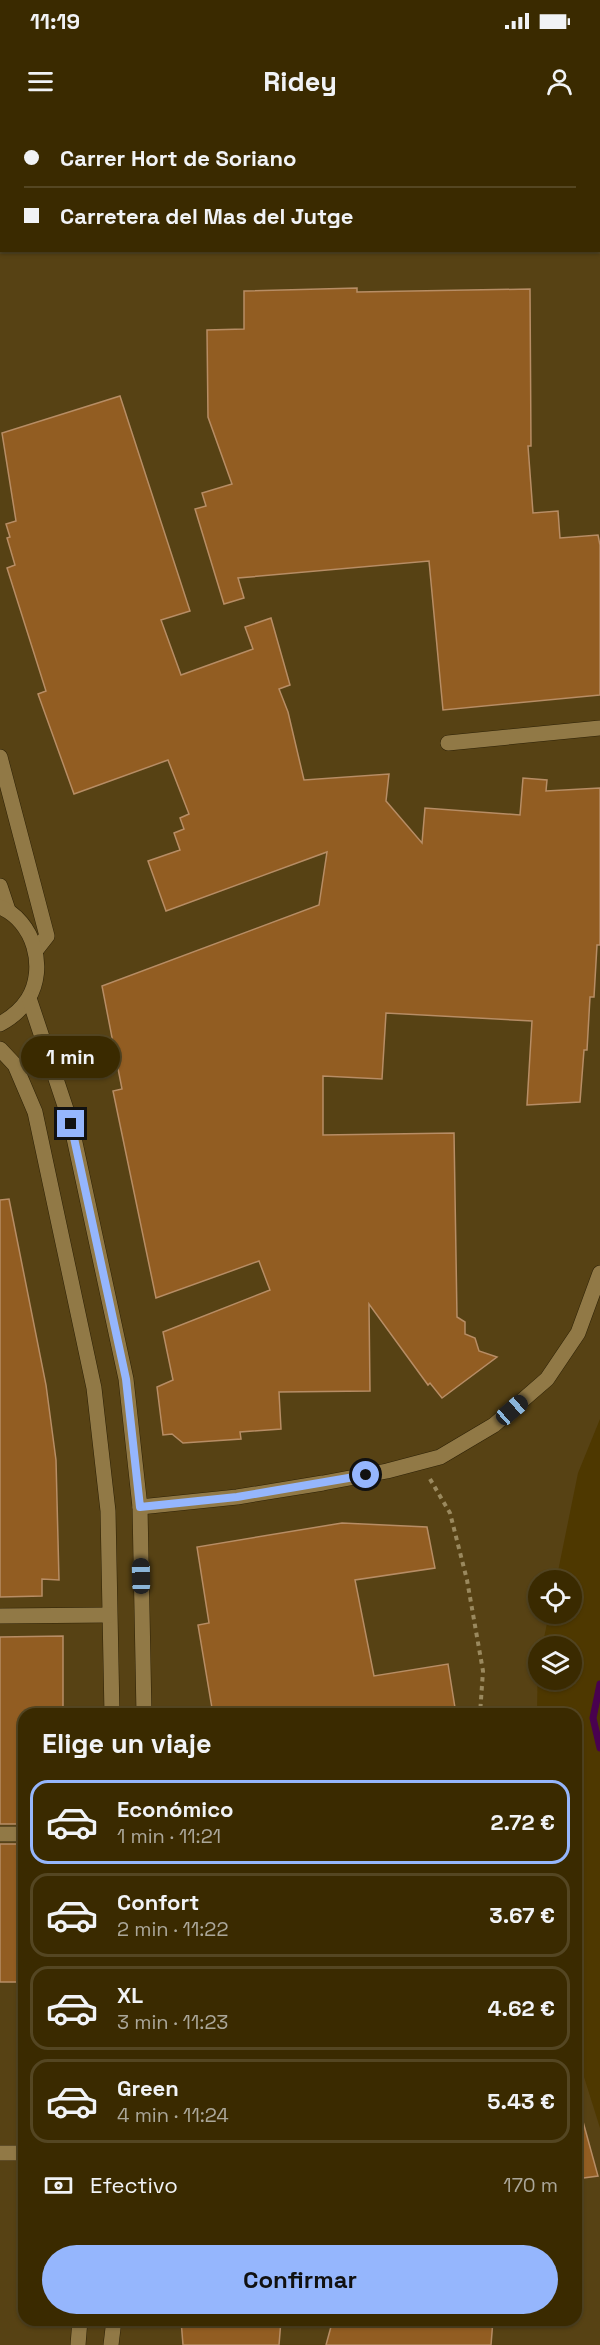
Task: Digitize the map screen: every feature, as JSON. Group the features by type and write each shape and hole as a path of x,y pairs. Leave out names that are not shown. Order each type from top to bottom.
{"street":[{"path":"448,743 600,728"},
{"path":"0,757 47,936 36,950"},
{"path":"0,886 4,908 26,928 36,950 37,975 29,998 17,1013 0,1024"},
{"path":"29,998 71,1124 126,1379 140,1507 144,1708"},
{"path":"0,1049 15,1065 35,1112 94,1388 108,1511 112,1708"},
{"path":"140,1507 248,1495 387,1471 440,1457 494,1425 547,1379 578,1333 600,1274"},
{"path":"0,1616 109,1615"},
{"path":"0,1834 18,1834"},
{"path":"0,2153 18,2153"},
{"path":"78,2345 80,2326"},
{"path":"111,2345 113,2326"}],"path":[{"path":"421,1462 450,1513 467,1580 483,1671 480,1708"}],"shaded area":[{"path":"0,252 600,252 600,1419 578,1473 558,1570 528,1570 528,1624 547,1624 544,1636 528,1636 528,1690 537,1690 537,1708 18,1708 18,2326 582,2326 582,2068 600,2128 600,2345 0,2345"}],"building":[{"path":"357,288 357,292 530,289 531,446 528,446 533,513 558,511 560,538 598,535 600,545 600,695 443,710 429,561 238,578 244,598 224,604 195,509 206,506 202,493 232,484 208,417 207,330 244,329 244,291"},
{"path":"120,396 190,611 161,620 181,675 253,649 245,627 271,618 290,685 279,689 288,712 304,780 389,774 386,801 422,843 425,808 520,815 523,778 547,780 546,791 600,788 600,945 597,945 594,997 590,997 587,1050 584,1050 580,1102 527,1105 532,1021 386,1013 382,1079 323,1076 323,1135 454,1133 457,1317 465,1322 465,1334 475,1338 479,1351 497,1357 442,1398 430,1383 428,1385 369,1304 370,1391 279,1392 281,1429 240,1432 241,1439 183,1443 172,1434 163,1435 157,1387 173,1380 163,1332 270,1290 259,1261 156,1298 113,1091 122,1089 102,986 319,905 327,852 166,911 148,861 180,850 174,833 184,829 180,818 189,814 168,760 74,794 38,694 46,691 7,568 15,565 7,538 10,537 6,524 16,521 2,433"},
{"path":"9,1199 46,1385 56,1460 59,1580 42,1579 42,1596 0,1597 0,1200"},
{"path":"342,1523 427,1527 435,1568 355,1580 374,1676 448,1664 455,1708 212,1708 198,1625 209,1623 197,1547"},
{"path":"63,1636 63,1708 18,1708 18,1824 0,1824 0,1637"},
{"path":"0,1844 18,1844 18,1982 0,1982"},
{"path":"582,2118 598,2176 582,2178"},
{"path":"181,2326 281,2326 279,2345 183,2345"},
{"path":"331,2326 493,2326 491,2345 326,2345"}],"waterway":[{"path":"600,1684 593,1718 600,1748"}],"route":[{"path":"71,1124 126,1379 140,1507 237,1497 366,1475"}]}
